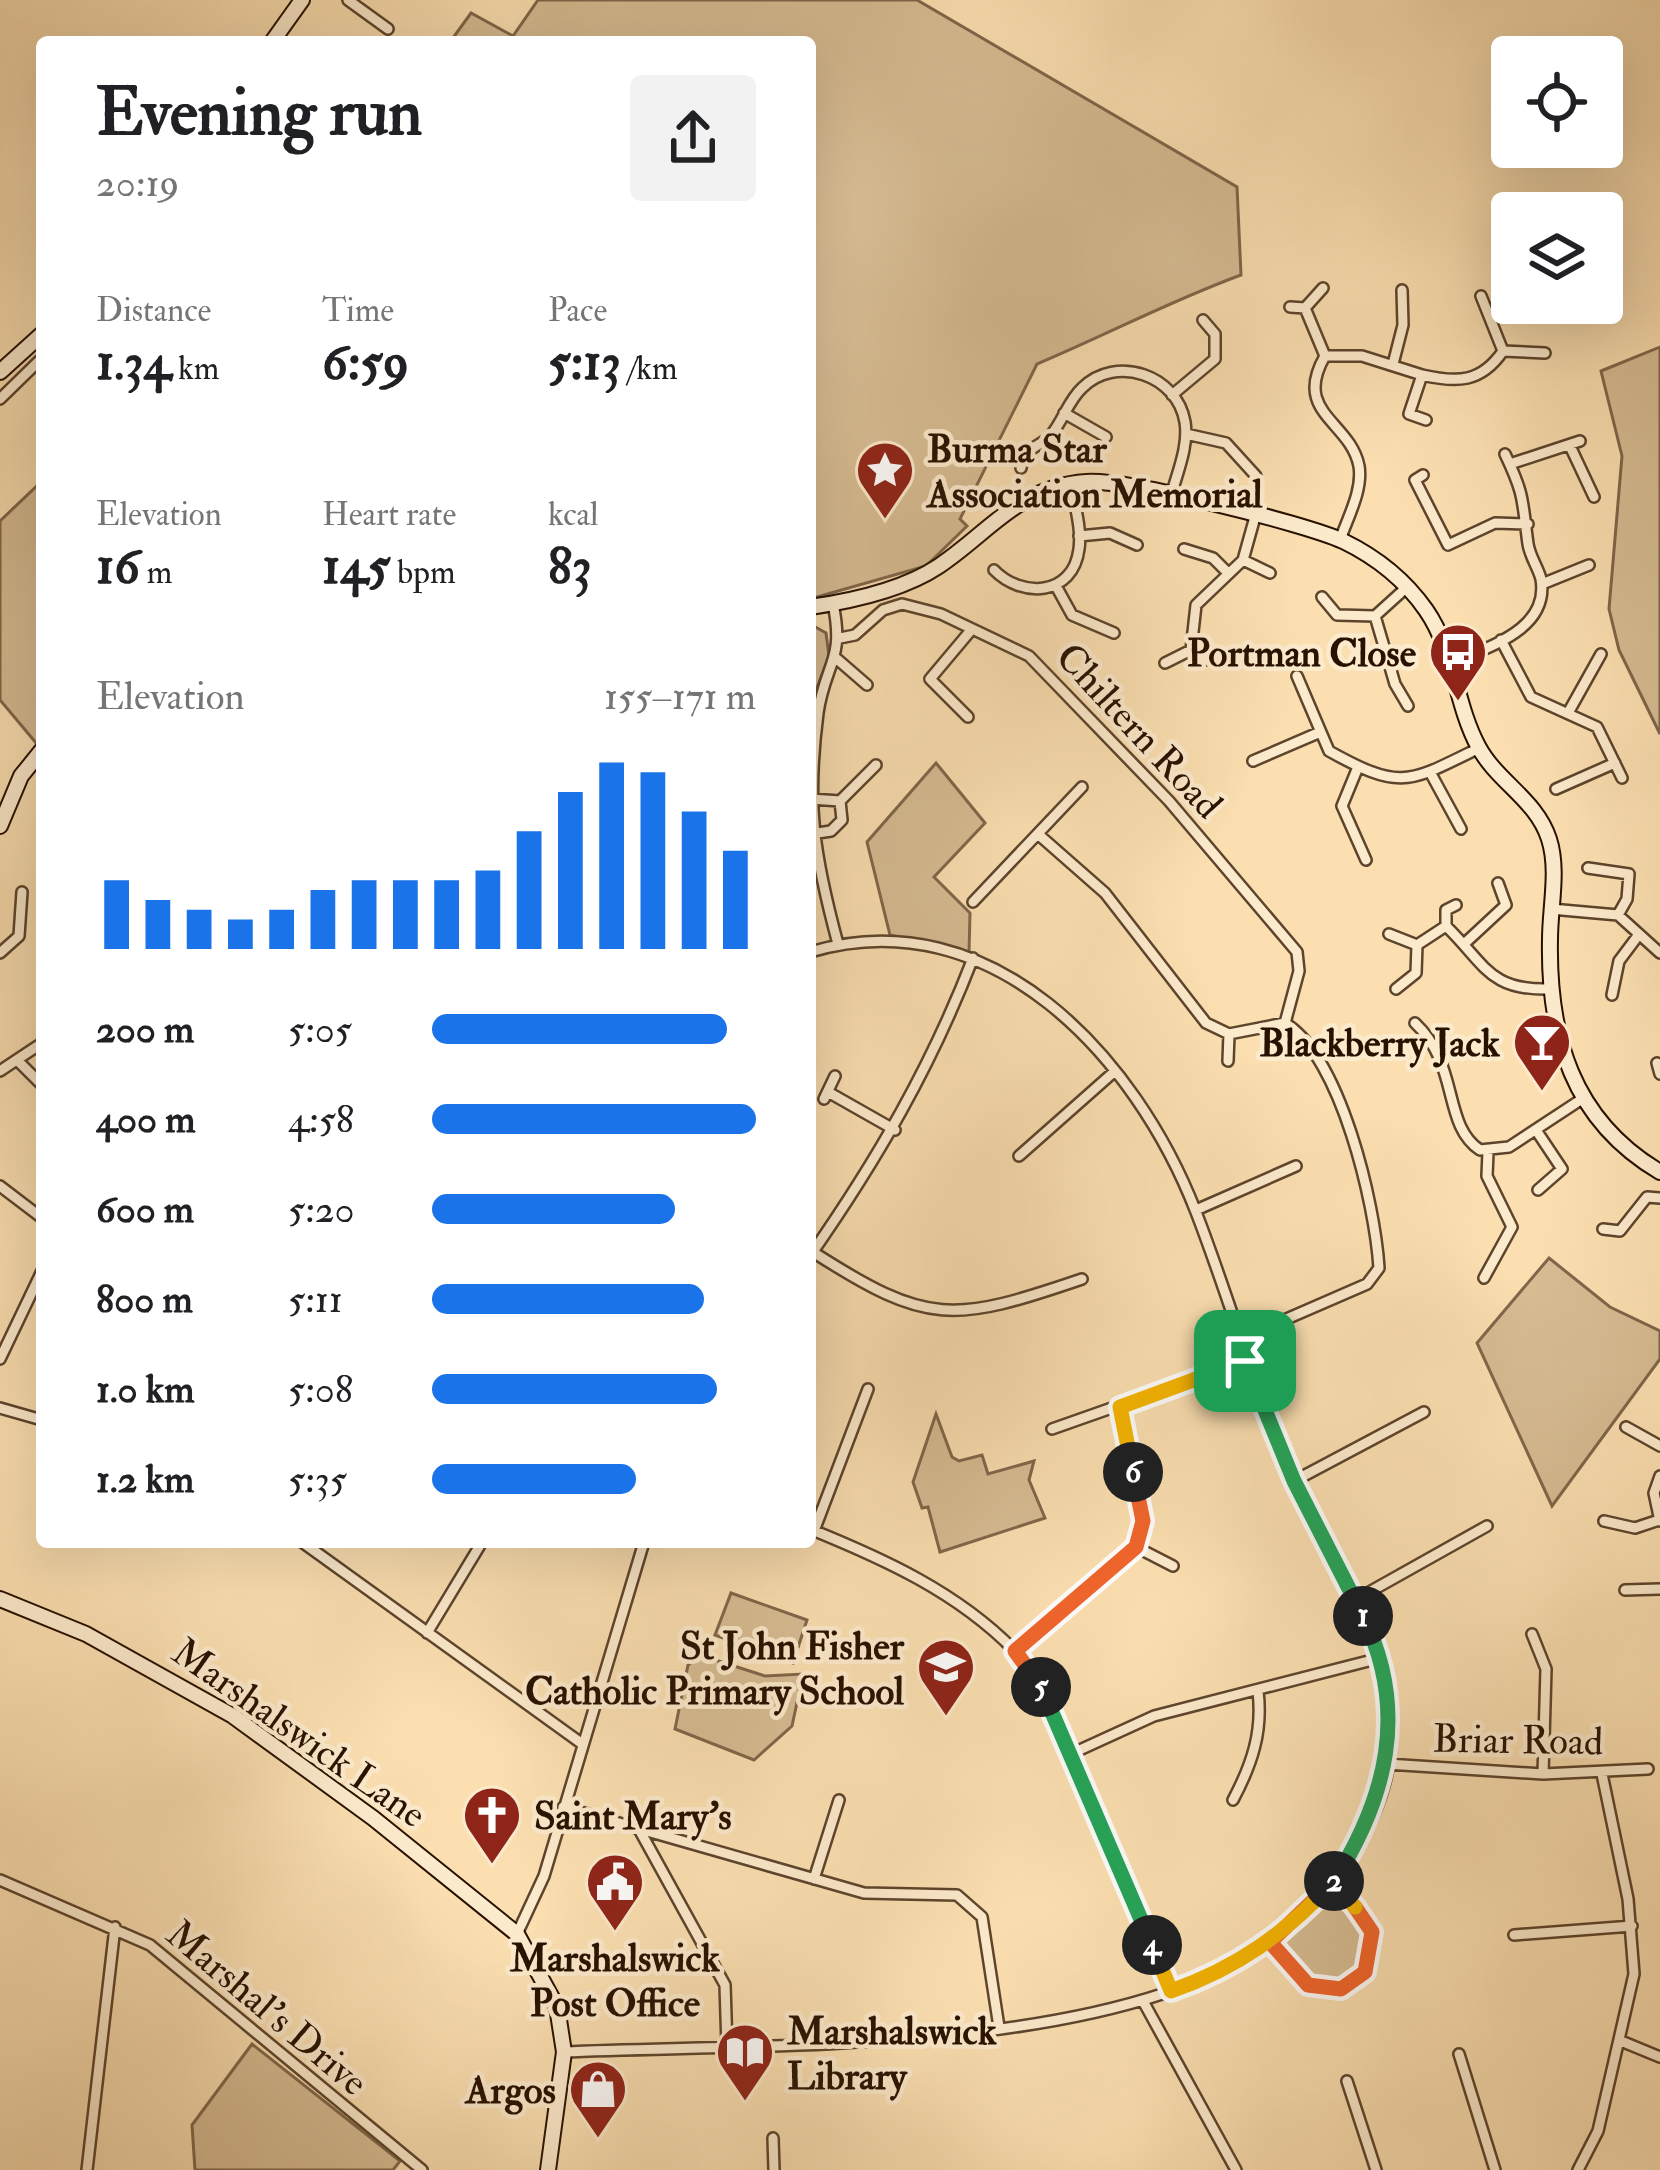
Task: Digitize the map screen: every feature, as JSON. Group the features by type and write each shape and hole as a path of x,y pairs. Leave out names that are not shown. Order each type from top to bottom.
{"street":[{"path":"276,36 302,0"},
{"path":"348,0 388,28"},
{"path":"1305,308 1323,289"},
{"path":"1393,364 1403,325 1402,290"},
{"path":"1480,296 1503,351"},
{"path":"1290,307 1305,308"},
{"path":"1305,308 1325,356 1316,400 1356,455 1360,473 1340,540"},
{"path":"1172,394 1215,359 1215,334 1203,320"},
{"path":"0,372 36,339"},
{"path":"1325,356 1362,356 1422,375 1468,380 1489,369 1503,351"},
{"path":"1503,351 1545,352"},
{"path":"0,399 36,364"},
{"path":"1021,468 1028,449 1054,433 1083,387 1118,371 1147,375 1172,394 1184,416 1186,434 1171,496"},
{"path":"1422,375 1409,414 1426,420"},
{"path":"1064,413 1106,437"},
{"path":"1186,434 1226,443 1247,472 1256,476"},
{"path":"1452,663 1530,621 1542,584 1528,546 1526,500 1508,459 1575,443 1594,497"},
{"path":"1423,475 1414,480 1448,545 1496,523 1528,524"},
{"path":"994,569 1017,588 1035,591 1056,586 1073,569 1079,536 1071,483"},
{"path":"816,607 923,575 1018,500 1071,483 1123,485 1255,517 1340,540 1376,560 1407,587 1437,626 1479,748 1537,813 1549,839 1551,988 1561,1056 1582,1099 1614,1137 1660,1172"},
{"path":"1191,650 1196,605 1243,560 1255,517"},
{"path":"1079,536 1110,533 1137,545"},
{"path":"1184,549 1213,558 1228,573"},
{"path":"1243,560 1270,573"},
{"path":"1542,584 1589,565"},
{"path":"1056,586 1072,615 1114,633"},
{"path":"1322,597 1337,615 1376,616 1407,587"},
{"path":"816,749 819,711 837,659 833,604"},
{"name":"Chiltern Road","path":"839,638 855,635 883,610 902,604 1029,656 1085,720 1169,801 1297,952 1299,971 1286,1023"},
{"path":"1376,616 1395,684 1408,706"},
{"path":"968,717 930,680 972,629"},
{"path":"1502,640 1531,698 1597,727 1622,778"},
{"path":"1191,650 1206,661"},
{"path":"1165,663 1191,650"},
{"path":"1568,713 1601,654"},
{"path":"837,659 867,685"},
{"path":"1297,676 1329,751 1390,780 1430,772 1479,748"},
{"path":"1253,761 1318,733"},
{"path":"0,826 21,776 36,757"},
{"path":"1556,789 1615,763"},
{"path":"816,833 839,826 840,801 876,765"},
{"path":"1358,767 1342,806 1366,860"},
{"path":"1430,772 1461,829"},
{"path":"974,902 1082,788"},
{"path":"816,799 840,801"},
{"path":"1039,835 1105,893 1207,1023 1229,1034 1286,1023 1312,1042 1334,1090 1358,1160 1379,1268 1367,1284 1238,1340"},
{"path":"816,856 838,944"},
{"path":"1588,868 1629,874 1627,898 1618,915"},
{"path":"1464,944 1506,905 1498,883"},
{"path":"0,953 19,936 22,892"},
{"path":"816,904 826,901"},
{"path":"1456,905 1446,910 1446,926 1498,982 1522,990 1551,988"},
{"path":"1551,909 1618,915 1637,937 1660,952"},
{"path":"1417,945 1446,926"},
{"path":"1389,934 1417,945"},
{"path":"1612,994 1619,961 1637,937"},
{"path":"565,2052 727,2047 999,2026 1171,1991 1234,1965 1270,1942 1333,1882 1375,1805 1388,1764 1389,1698 1380,1658 1294,1481 1245,1361 1196,1210 1115,1071 1062,1012 973,958 896,939 816,950"},
{"path":"1396,989 1416,973 1417,945"},
{"path":"816,1247 896,1130 973,958"},
{"path":"1414,1023 1434,1041 1445,1064 1463,1136 1488,1152"},
{"path":"1228,1061 1229,1034"},
{"path":"0,1071 36,1048"},
{"path":"18,1061 36,1078"},
{"path":"1019,1156 1032,1150 1115,1071"},
{"path":"835,1076 826,1095 896,1130"},
{"path":"1488,1152 1536,1130 1582,1099"},
{"path":"1536,1130 1574,1178"},
{"path":"1484,1278 1512,1228 1487,1176 1488,1152"},
{"path":"1196,1210 1296,1166"},
{"path":"1538,1190 1562,1168"},
{"path":"0,1186 36,1213"},
{"path":"1604,1229 1620,1231 1647,1197 1660,1198"},
{"path":"816,1257 880,1296 930,1310 989,1306 1082,1280"},
{"path":"0,1358 36,1283"},
{"path":"1052,1430 1245,1361"},
{"path":"816,1520 868,1389"},
{"path":"1015,1651 1136,1547 1143,1521 1120,1407"},
{"path":"0,1408 36,1418"},
{"path":"1294,1481 1424,1412"},
{"path":"1626,1427 1660,1447"},
{"path":"1604,1522 1620,1527 1660,1520 1654,1493 1660,1476"},
{"path":"1355,1600 1487,1526"},
{"path":"1618,1540 1620,1527"},
{"path":"816,1532 888,1562 944,1593 1015,1651 1050,1701 1171,1991"},
{"path":"1136,1547 1173,1566"},
{"path":"310,1548 581,1742"},
{"path":"427,1633 478,1548"},
{"path":"517,1934 531,1912 642,1548"},
{"path":"1625,1590 1660,1589"},
{"name":"Marshalswick Lane","path":"0,1599 86,1634 233,1716 373,1818 517,1934 556,2007 565,2052 548,2170"},
{"path":"1532,1634 1546,1669 1543,1774"},
{"path":"1072,1753 1154,1716 1380,1658"},
{"path":"1233,1800 1250,1767 1262,1722 1258,1691"},
{"name":"Briar Road","path":"1388,1764 1543,1774 1648,1769"},
{"path":"1578,2170 1598,2132 1634,1974 1632,1926 1602,1774"},
{"path":"814,1879 839,1800"},
{"path":"563,1807 865,1893 957,1895 982,1917 999,2026"},
{"path":"640,1831 725,1985 727,2047"},
{"name":"Marshal's Drive","path":"0,1880 115,1928 178,1964 422,2170"},
{"path":"1270,1942 1308,1985 1341,1989 1356,1981 1371,1959 1372,1932 1333,1882"},
{"path":"1514,1935 1632,1926"},
{"path":"87,2170 115,1928"},
{"path":"1143,2000 1206,2125 1236,2170"},
{"path":"1621,2041 1660,2057"},
{"path":"1459,2054 1495,2170"},
{"path":"1347,2081 1376,2170"},
{"path":"773,2138 774,2170"}],"shaded area":[{"path":"538,0 917,0 1237,187 1241,275 1037,364 960,519 967,526 926,566 816,597 816,36 513,36"},
{"path":"471,13 513,36 454,36"},
{"path":"1660,347 1660,734 1619,650 1609,609 1622,456 1601,371"},
{"path":"36,487 36,743 0,700 0,521"},
{"path":"816,627 826,633 829,656 816,690"},
{"path":"936,763 985,823 934,877 970,913 969,953 890,935 867,842"},
{"path":"1549,1258 1610,1307 1660,1331 1660,1359 1552,1506 1477,1343"},
{"path":"936,1414 952,1457 959,1461 982,1455 988,1474 1034,1461 1029,1480 1045,1518 940,1552 928,1507 922,1508 913,1482"},
{"path":"731,1593 807,1620 793,1663 715,1635"},
{"path":"700,1655 765,1676 803,1674 792,1726 754,1760 675,1729 688,1665"},
{"path":"1332,1891 1359,1924 1365,1955 1354,1972 1344,1977 1309,1981 1275,1944"},
{"path":"252,2044 400,2161 393,2170 195,2170 192,2125"}],"place":[{"name":"Burma Star Association Memorial","path":"885,521"},
{"name":"Portman Close","path":"1458,703"},
{"name":"Blackberry Jack","path":"1542,1093"},
{"name":"St John Fisher Catholic Primary School","path":"946,1718"},
{"name":"Saint Mary's","path":"492,1866"},
{"name":"Marshalswick Post Office","path":"615,1933"},
{"name":"Marshalswick Library","path":"745,2103"},
{"name":"Argos","path":"598,2140"}],"route":[{"path":"1245,1361 1120,1407 1143,1521 1136,1547 1015,1651 1050,1701 1171,1991 1234,1965 1270,1942 1301,1917 1333,1882 1364,1918 1373,1945 1365,1972 1341,1989 1308,1985 1270,1942 1333,1882 1354,1849 1388,1764 1389,1698 1371,1632 1294,1481 1245,1361"}]}
